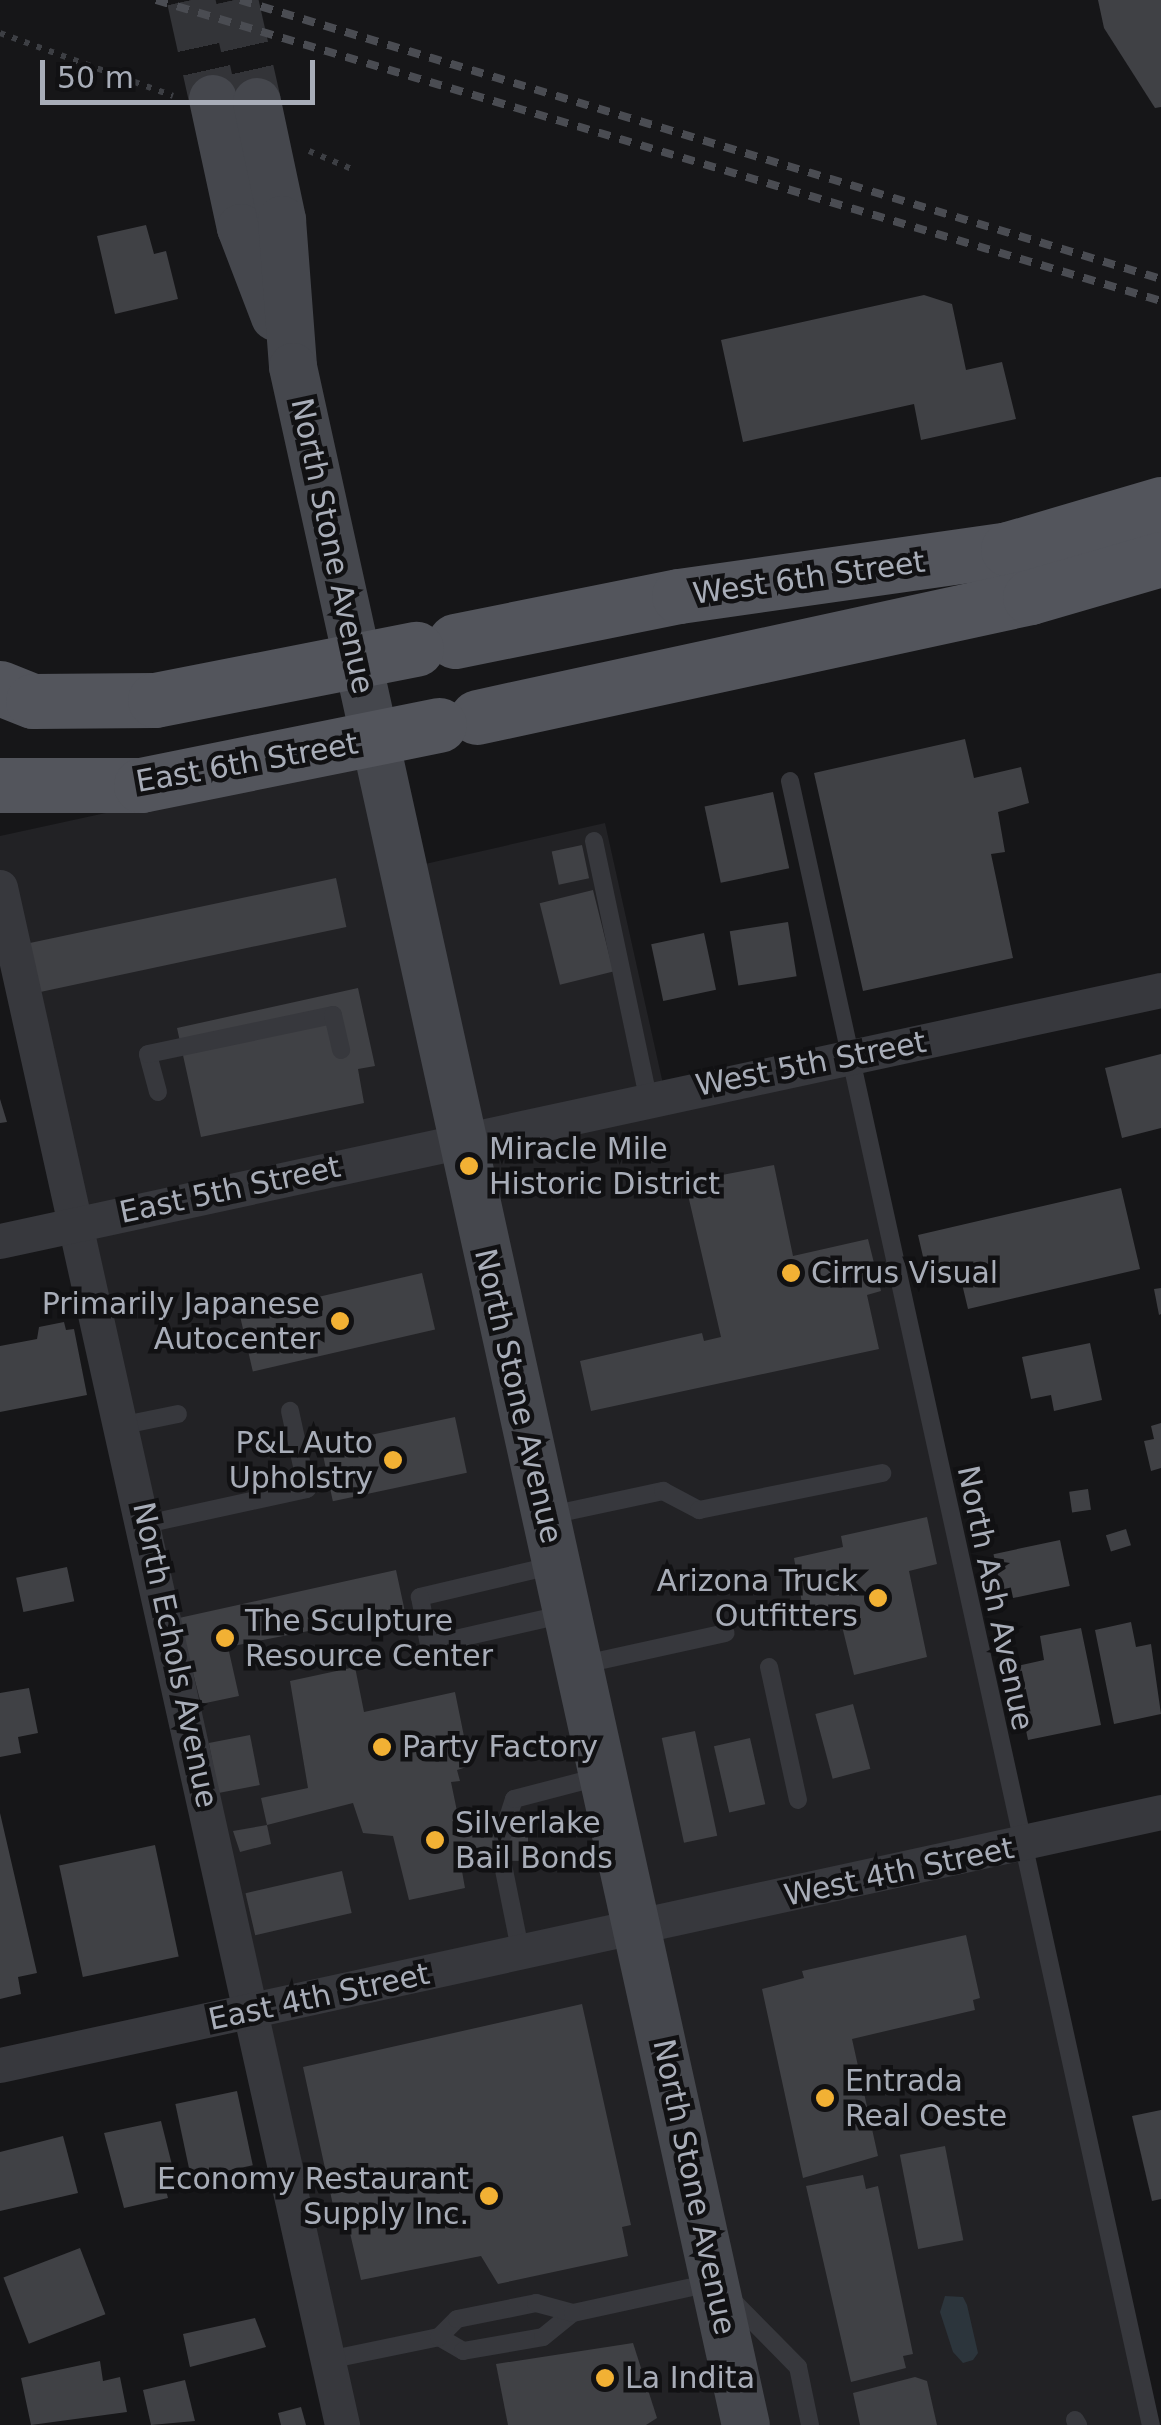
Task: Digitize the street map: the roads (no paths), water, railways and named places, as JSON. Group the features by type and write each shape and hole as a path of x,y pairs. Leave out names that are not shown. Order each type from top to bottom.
{"main road":[{"name":"North Stone Avenue","path":"235,100 282,220 293,367 746,2425"},
{"name":"West 6th Street","path":"356,662 678,596 1008,549 1161,504"},
{"name":"West 6th Street","path":"374,740 1030,597 1161,558"},
{"path":"11,696 155,700 356,662"},
{"name":"East 6th Street","path":"0,785 141,785 374,740"}],"street":[{"name":"North Echols Avenue","path":"0,888 73,1224 124,1425 342,2425"},
{"name":"West 5th Street","path":"460,1139 1161,990"},
{"name":"East 5th Street","path":"0,1241 460,1139"},
{"name":"West 4th Street","path":"637,1928 1161,1812"},
{"name":"East 4th Street","path":"0,2065 637,1928"}],"lane":[{"name":"North Ash Avenue","path":"790,781 1151,2425"},
{"path":"594,841 648,1097"},
{"path":"158,1092 148,1054 333,1015 341,1050"},
{"path":"146,1524 307,1489 290,1410"},
{"path":"124,1425 178,1414"},
{"path":"545,1516 663,1491 699,1510 882,1473"},
{"path":"556,1565 420,1596 429,1645 567,1614"},
{"path":"578,1666 726,1632"},
{"path":"769,1666 798,1800"},
{"path":"502,1836 514,1799 603,1776"},
{"path":"502,1860 521,1954"},
{"path":"439,2338 464,2351 543,2337 573,2313 715,2282 798,2367 810,2425"},
{"path":"328,2360 439,2338 456,2319 536,2303 573,2313"}],"tunnel":[{"path":"191,0 213,99"},
{"path":"234,0 257,102"}],"railway":[{"path":"156,0 1161,301"},
{"path":"240,0 1161,279"}],"place":[{"name":"Miracle Mile Historic District","path":"469,1166"},
{"name":"Cirrus Visual","path":"791,1273"},
{"name":"Primarily Japanese Autocenter","path":"340,1321"},
{"name":"P&L Auto Upholstry","path":"393,1460"},
{"name":"Arizona Truck Outfitters","path":"878,1598"},
{"name":"The Sculpture Resource Center","path":"225,1638"},
{"name":"Party Factory","path":"382,1747"},
{"name":"Silverlake Bail Bonds","path":"435,1840"},
{"name":"Entrada Real Oeste","path":"825,2098"},
{"name":"Economy Restaurant Supply Inc.","path":"489,2196"},
{"name":"La Indita","path":"605,2378"}]}
